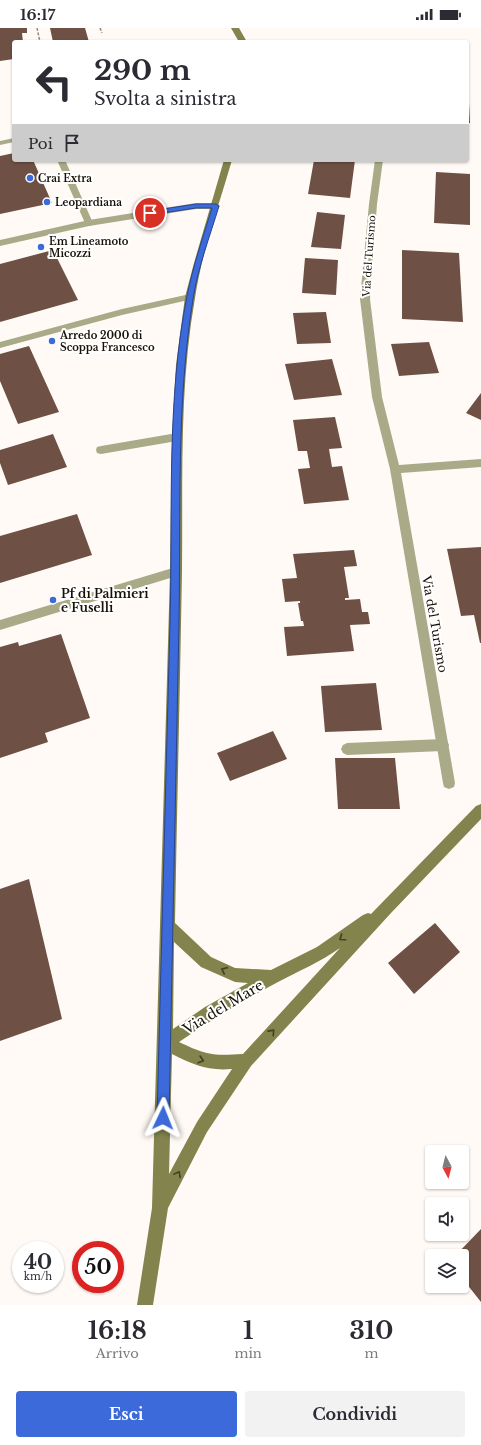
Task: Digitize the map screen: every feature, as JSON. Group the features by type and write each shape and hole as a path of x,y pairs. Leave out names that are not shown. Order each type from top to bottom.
{"main road":[{"path":"235,28 242,40"},
{"path":"145,1305 160,1208 176,572 177,437 181,365 190,297 198,263 216,206 227,162"},
{"name":"Via del Mare","path":"160,1208 202,1126 246,1061 386,908 481,810"},
{"name":"Via del Mare","path":"246,1061 215,1063 195,1058 165,1043 210,1012 272,977 322,952 386,908"},
{"name":"Via del Mare","path":"168,926 206,962 235,975 272,977"}],"street":[{"path":"0,143 12,140"},
{"path":"61,162 89,223"},
{"name":"Via del Turismo","path":"379,162 373,204 365,299 377,398 395,469 449,782"},
{"path":"0,243 89,223 196,206 216,206"},
{"path":"0,345 122,312 190,297"},
{"path":"101,450 177,437"},
{"path":"395,469 481,463"},
{"path":"0,625 176,572"},
{"path":"347,749 443,745"}],"path":[{"path":"37,28 40,40"},
{"path":"100,28 102,33"}],"building":[{"path":"0,28 27,28 27,33 22,33 23,40 12,40 12,59 0,61"},
{"path":"50,28 85,28 88,40 53,40"},
{"path":"12,153 12,162 34,162 52,203 0,214 0,156"},
{"path":"314,162 355,162 350,198 308,194"},
{"path":"436,172 470,174 470,225 434,223"},
{"path":"317,212 345,215 341,249 311,247"},
{"path":"53,250 78,300 0,322 0,264"},
{"path":"402,250 459,253 463,322 402,319"},
{"path":"305,258 338,260 336,295 302,293"},
{"path":"326,312 331,343 297,344 293,313"},
{"path":"429,342 439,373 399,376 391,344"},
{"path":"29,346 59,412 18,424 0,381 0,354"},
{"path":"332,359 342,395 294,400 285,364"},
{"path":"481,393 481,420 466,413"},
{"path":"335,417 342,448 329,449 332,467 342,466 349,500 304,504 298,469 310,468 307,451 298,451 293,420"},
{"path":"53,434 67,467 8,485 0,463 0,450"},
{"path":"77,514 92,555 0,583 0,536"},
{"path":"481,547 480,643 474,615 461,616 447,549"},
{"path":"354,550 357,566 344,567 349,598 345,598 345,600 360,599 362,612 368,612 370,624 350,625 354,651 287,656 284,627 304,626 303,621 301,621 298,603 300,603 300,601 285,602 282,579 297,578 293,554"},
{"path":"61,634 90,718 45,733 48,742 0,758 0,647 18,642 19,646"},
{"path":"376,683 382,730 325,732 321,686"},
{"path":"273,731 287,759 230,781 217,753"},
{"path":"335,758 395,758 400,809 338,809"},
{"path":"29,879 62,1019 0,1041 0,889"},
{"path":"435,923 460,952 414,994 388,963"},
{"path":"481,1229 481,1302 469,1287 469,1249 462,1249"}],"place":[{"name":"Crai Extra","path":"30,178"},
{"name":"Leopardiana","path":"47,202"},
{"name":"Em Lineamoto Micozzi","path":"41,247"},
{"name":"Arredo 2000 di Scoppa Francesco","path":"52,341"},
{"name":"Pf di Palmieri e Fuselli","path":"53,600"}],"route":[{"path":"150,213 196,206 216,206 198,263 190,297 181,365 177,437 176,572 163,1118"}]}
